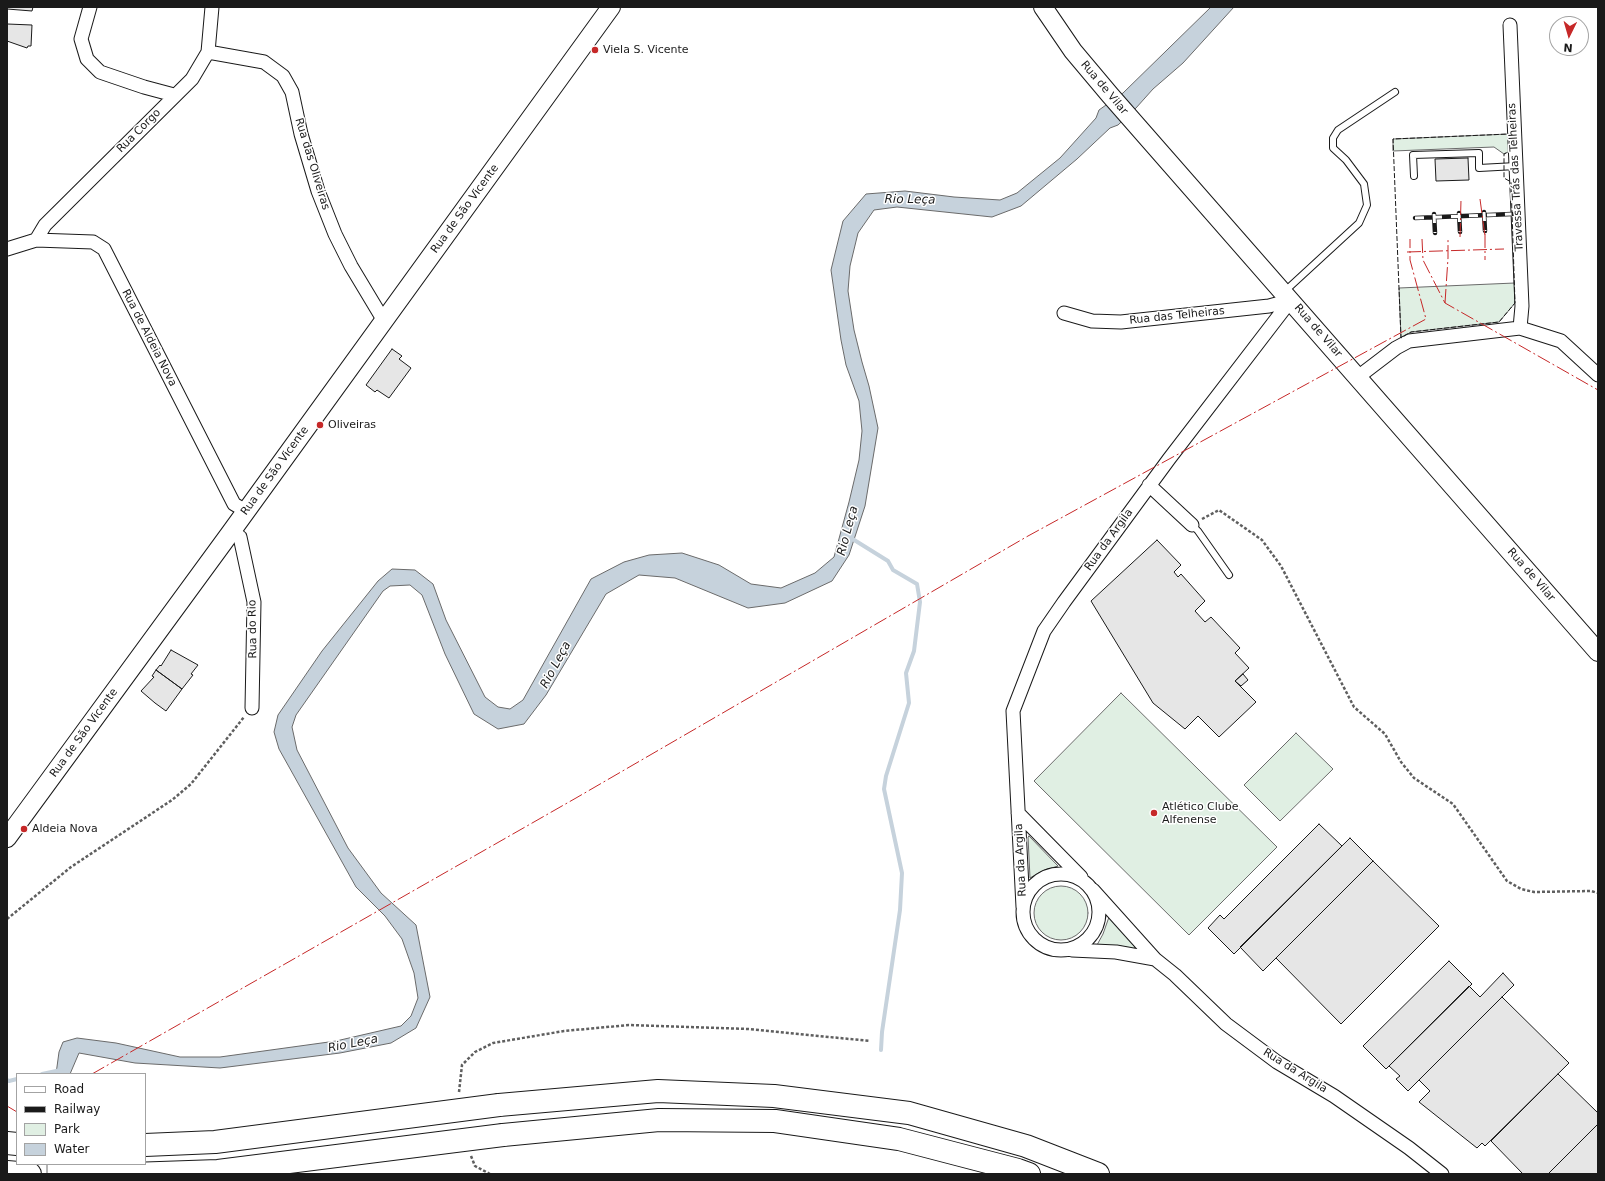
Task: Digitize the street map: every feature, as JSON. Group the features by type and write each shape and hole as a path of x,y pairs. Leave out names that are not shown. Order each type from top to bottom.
{"highway":[{"path":"146,1145 215,1142 499,1105 658,1091 774,1096 909,1113 1026,1146 1098,1174"},
{"path":"131,1174 218,1171 503,1135 659,1120 775,1121 899,1139 1029,1174"},
{"path":"7,1172 30,1174"}],"main road":[{"name":"Rua de São Vicente","path":"7,838 231,532 611,7"},
{"name":"Rua de Vilar","path":"1043,7 1073,50 1110,95 1598,652"}],"street":[{"path":"90,7 82,39 87,59 100,72 144,87 174,95"},
{"name":"Rua Corgo","path":"36,240 45,225 174,95 192,79 208,52 212,7"},
{"name":"Travessa Trás das Telheiras","path":"1510,25 1522,306 1520,328"},
{"name":"Rua das Oliveiras","path":"208,52 264,62 283,76 292,92 301,134 318,191 335,234 351,266 384,321"},
{"name":"Rua de Aldeia Nova","path":"7,249 36,240 93,242 104,249 234,504 246,511"},
{"name":"Rua das Telheiras","path":"1064,313 1092,321 1121,322 1269,306 1287,296"},
{"name":"Rua da Argila","path":"1155,959 1116,952 1059,950 1046,947 1036,940 1028,931 1024,919 1023,907 1013,711 1044,631 1287,296"},
{"path":"1358,377 1396,348 1409,341 1520,328 1561,341 1598,375"},
{"path":"1149,485 1192,525"},
{"name":"Rua do Rio","path":"231,532 240,537 254,602 252,708"},
{"name":"Rua da Argila","path":"1018,814 1089,886 1155,959 1175,975 1226,1024 1277,1062 1334,1096 1409,1148 1442,1174"},
{"name":"Rua da Argila","path":"1023,907 1026,896 1032,887 1041,879 1051,875 1062,874 1074,876 1089,886 1098,901 1100,913 1098,925 1091,936 1082,944 1071,949 1059,950"}],"lane":[{"path":"1287,296 1359,223 1368,205 1364,184 1346,160 1332,148 1333,138 1338,130 1395,92"},
{"path":"1414,176 1414,155 1479,153 1479,168 1516,166"},
{"path":"1192,525 1198,531 1229,575"}],"path":[{"path":"1192,525 1219,510 1262,540 1281,566 1354,707 1385,734 1401,762 1414,778 1453,804 1507,881 1521,889 1534,892 1590,891 1598,893"},
{"path":"7,919 71,867 172,800 191,784 252,708"},
{"path":"459,1097 462,1065 475,1052 493,1043 564,1031 644,1025 748,1029 870,1041"},
{"path":"470,1155 475,1166 490,1174"}],"green space":[{"path":"1509,134 1510,151 1504,154 1494,147 1393,151 1393,139"},
{"path":"1515,283 1515,303 1499,322 1411,332 1401,338 1399,288"},
{"name":"Atlético Clube Alfenense","path":"1121,693 1277,847 1189,935 1034,781"},
{"path":"1296,733 1333,769 1280,821 1244,785"},
{"path":"1029,836 1058,866 1042,871 1030,878 1028,837"},
{"path":"1061,886 1071,888 1080,894 1086,903 1088,913 1086,923 1080,932 1071,938 1061,940 1051,938 1042,932 1036,923 1034,913 1036,903 1042,894 1051,888"},
{"path":"1109,917 1140,950 1120,946 1097,945"}],"water":[{"name":"Rio Leça","path":"1211,7 1234,7 1183,63 1153,89 1118,125 1110,128 1077,159 1021,206 992,217 897,207 874,210 858,233 850,266 848,291 854,330 869,386 878,428 865,506 849,555 832,581 785,603 748,608 675,578 639,575 606,594 546,695 524,724 498,729 474,714 445,654 422,595 410,585 390,586 383,591 296,715 292,727 297,750 348,848 381,893 416,925 430,997 416,1028 391,1043 340,1053 220,1068 135,1063 79,1053 70,1073 56,1073 59,1052 63,1042 77,1038 116,1043 180,1057 220,1057 336,1041 401,1026 411,1016 418,998 414,973 402,939 385,916 356,887 279,749 274,732 278,715 322,651 378,581 392,569 415,570 433,584 446,620 485,697 498,707 510,709 523,700 591,579 624,562 649,555 682,553 719,565 751,584 781,588 815,573 834,557 859,460 862,431 859,401 846,365 841,340 831,270 843,221 866,194 905,191 954,197 1000,200 1017,193 1060,158 1096,118 1099,110 1123,93"}],"pier":[{"path":"29,1165 47,1165 47,1174 29,1174"}],"building":[{"path":"7,7 33,7 32,11 7,9"},
{"path":"7,24 32,25 31,46 28,46 27,48 7,41"},
{"path":"1468,158 1469,180 1436,181 1435,159"},
{"path":"392,349 402,356 399,359 411,368 389,398 377,390 375,392 366,385"},
{"path":"1157,540 1181,565 1174,572 1178,577 1181,574 1205,601 1195,611 1205,622 1211,617 1240,648 1235,653 1249,668 1235,681 1256,702 1219,737 1198,716 1185,729 1153,703 1091,601"},
{"path":"171,650 198,665 191,674 193,675 182,689 156,670 160,665 161,666"},
{"path":"156,670 182,689 166,711 141,691 154,677 152,676"},
{"path":"1243,674 1248,680 1241,686 1235,681"},
{"path":"1319,824 1342,846 1234,954 1208,928 1220,915 1224,919"},
{"path":"1350,838 1373,861 1263,971 1240,947"},
{"path":"1373,861 1439,926 1341,1024 1276,958"},
{"path":"1449,961 1472,984 1386,1069 1363,1046"},
{"path":"1503,973 1514,985 1408,1091 1396,1079 1400,1076 1389,1066 1469,986 1480,997"},
{"path":"1502,997 1569,1063 1485,1146 1482,1143 1477,1148 1419,1102 1430,1091 1419,1080"},
{"path":"1558,1074 1598,1113 1598,1124 1548,1174 1523,1174 1491,1141"},
{"path":"1598,1124 1598,1174 1548,1174"}],"waterway":[{"name":"Rio Leça","path":"851,538 888,561 893,570 917,584 920,602 914,651 906,673 909,703 886,776 884,789 902,873 900,910 882,1032 881,1050"},
{"path":"47,1073 61,1070"},
{"path":"7,1080 16,1079"}],"railway":[{"path":"1484,212 1485,231"},
{"path":"1459,213 1460,232"},
{"path":"1434,214 1435,233"},
{"path":"1415,218 1512,214"}],"fence":[{"path":"1509,134 1510,151 1504,154 1504,178 1511,182 1515,303 1499,322 1411,332 1401,338 1393,139 1509,134"}],"power":[{"path":"1480,199 1485,236"},
{"path":"1460,237 1461,200"},
{"path":"1485,234 1485,260"},
{"path":"1445,303 1448,238"},
{"path":"94,1073 576,798 1028,536 1426,319 1410,260 1410,239"},
{"path":"1422,239 1423,260 1445,303 1598,390"},
{"path":"1407,252 1504,249"},
{"path":"7,1106 16,1111"}],"place":[{"name":"Viela S. Vicente","path":"595,50"},
{"name":"Oliveiras","path":"320,425"},
{"name":"Atlético Clube Alfenense","path":"1154,813"},
{"name":"Aldeia Nova","path":"24,829"}]}
